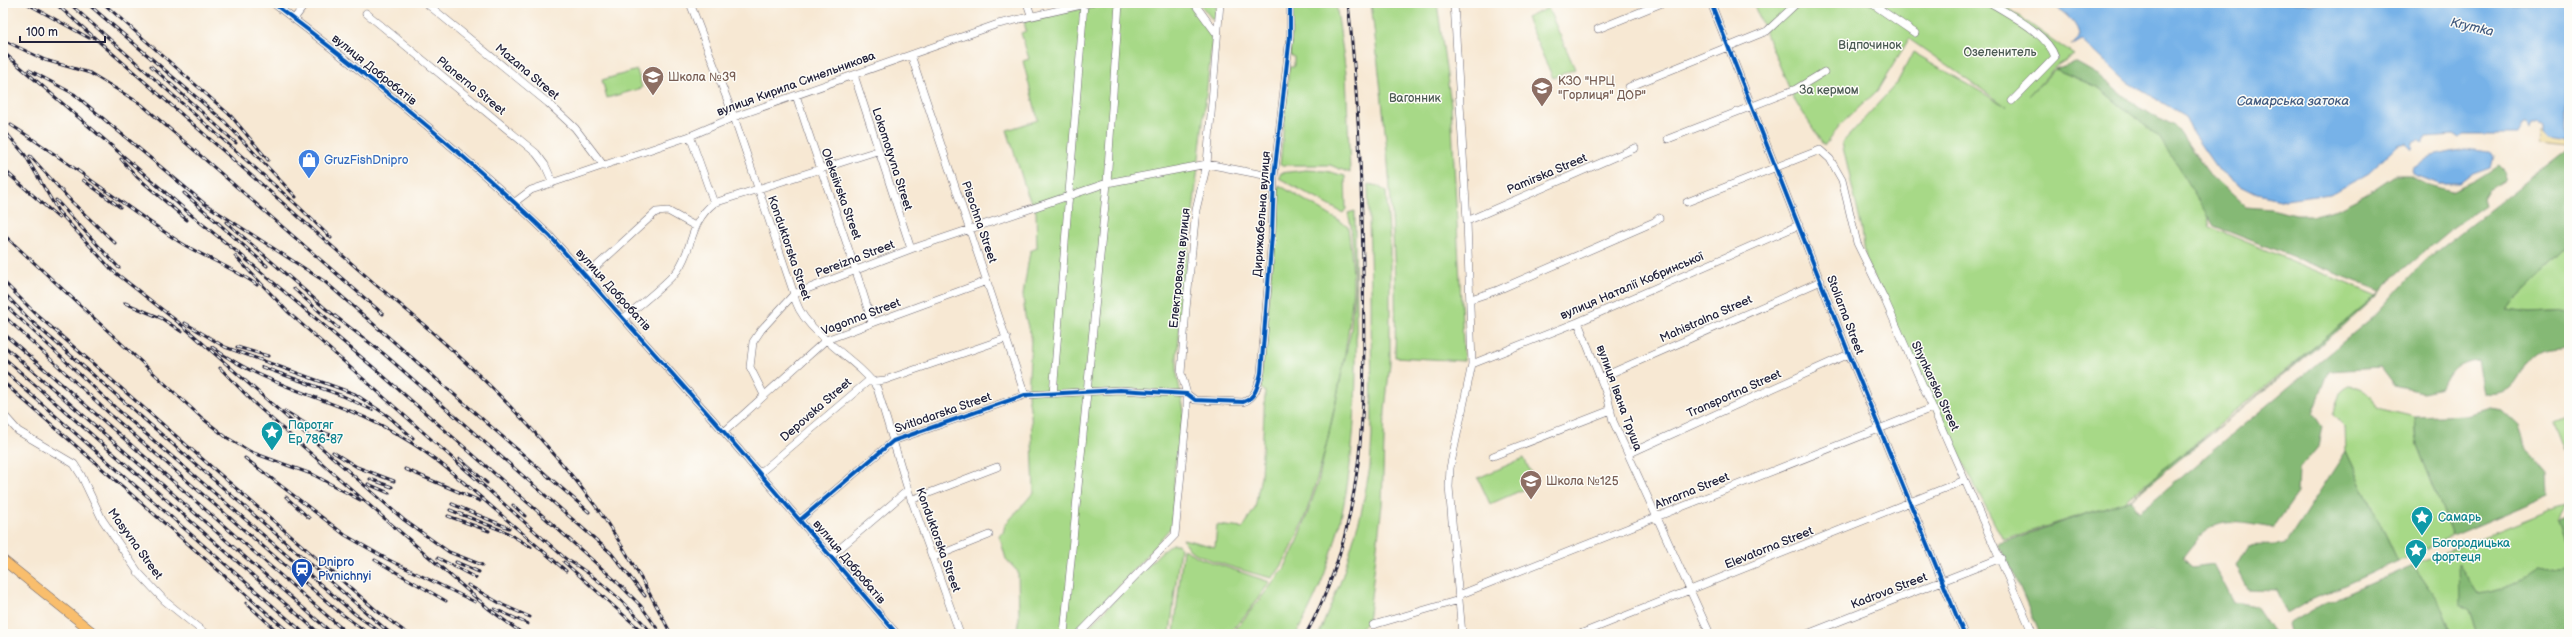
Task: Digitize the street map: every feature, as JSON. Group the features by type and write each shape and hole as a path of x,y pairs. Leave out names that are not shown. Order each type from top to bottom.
{"main road":[{"path":"3,560 95,634"}],"street":[{"name":"вулиця Добробатів","path":"272,3 383,88 515,202 550,236 760,473 897,634"},
{"path":"294,19 306,3"},
{"name":"Mazana Street","path":"426,3 576,128 604,166"},
{"name":"Konduktorska Street","path":"690,3 734,116 794,294 795,305 826,340 873,381 880,394 911,500 934,557 960,634"},
{"path":"1027,3 1031,15"},
{"path":"1064,634 1107,182 1119,3"},
{"path":"1194,3 1216,33"},
{"name":"Електровозна вулиця","path":"1080,634 1175,535 1187,394 1181,373 1186,309 1196,210 1207,164 1216,33 1220,3"},
{"name":"Дирижабельна вулиця","path":"1250,400 1257,387 1261,373 1263,326 1272,235 1274,177 1290,36 1290,3"},
{"path":"1454,3 1471,299 1472,364 1449,474 1462,634"},
{"path":"1598,29 1662,3"},
{"name":"Stoliarna Street","path":"1711,3 1849,354 1941,583 1964,634"},
{"path":"1629,87 1767,31 1797,3"},
{"path":"1872,3 1914,33"},
{"path":"1991,3 2031,29 2048,45 2055,57 2012,101"},
{"path":"1053,394 1069,194 1087,4"},
{"name":"вулиця Кирила Синельникова","path":"515,202 531,190 690,136 734,116 998,24 1031,15 1087,4"},
{"name":"Planerna Street","path":"366,14 536,153 545,164 553,183"},
{"name":"Pisochna Street","path":"911,55 1025,395"},
{"path":"1668,140 1796,89 1824,72"},
{"name":"Lokomotyvna Street","path":"854,74 877,151 911,249"},
{"name":"Oleksiivska Street","path":"796,95 819,168 857,270 872,323"},
{"path":"690,136 714,203"},
{"name":"Pamirska Street","path":"1467,221 1635,148"},
{"name":"Shynkarska Street","path":"1775,166 1820,150 1830,158 1842,180 1857,244 1889,309 1932,408 2001,558 2031,633"},
{"path":"624,318 679,269 695,226 703,212 714,203 758,190 819,168 877,151"},
{"path":"1207,164 1274,177"},
{"name":"Pereizna Street","path":"764,395 750,367 753,342 761,330 794,294 911,249 1107,182 1207,164"},
{"path":"1687,202 1775,166"},
{"path":"586,275 656,212 668,211 695,226"},
{"path":"1471,299 1498,290 1654,222 1659,218"},
{"name":"вулиця Наталії Кобринської","path":"1472,364 1578,322 1799,225"},
{"name":"Vagonna Street","path":"724,432 826,340 987,281"},
{"name":"Mahistralna Street","path":"1600,378 1821,281"},
{"name":"вулиця Івана Труша","path":"1578,322 1628,454 1688,591 1710,634"},
{"name":"Depovska Street","path":"760,473 862,385 873,381 885,380 1007,338"},
{"name":"Transportna Street","path":"1628,454 1849,354"},
{"name":"Svitlodarska Street","path":"800,520 893,440 1025,395 1087,393 1120,390 1187,394 1195,400 1243,402 1250,400"},
{"name":"Ahrarna Street","path":"1373,624 1459,597 1932,408"},
{"path":"1493,456 1611,410"},
{"name":"Masyvna Street","path":"3,414 18,431 74,464 81,475 102,519 138,572 165,601 206,634"},
{"path":"911,500 997,467"},
{"name":"Elevatorna Street","path":"1580,634 1966,480"},
{"path":"831,556 908,490"},
{"path":"934,557 989,536"},
{"name":"Kadrova Street","path":"1807,634 1941,583 2001,558"}],"green space":[{"path":"1108,3 1188,3 1213,33 1177,355 1177,374 1184,411 1175,466 1172,526 1077,634 1016,634 1019,618 1018,572 1006,559 999,535 1003,533 1005,525 1034,492 1031,415 1028,395 1031,338 1025,316 1023,295 1030,251 1037,248 1036,212 1027,193 1007,130 1038,120 1023,61 1029,59 1021,33 1026,31 1024,21"},
{"path":"1199,3 1216,3 1216,18 1212,19"},
{"path":"1293,3 1336,3 1346,73 1350,173 1330,165 1280,165 1289,67 1294,67 1294,57 1290,55"},
{"name":"Вагонник","path":"1371,3 1437,3 1451,105 1464,361 1395,357 1392,224 1386,136"},
{"path":"1753,3 2000,3 2074,55 2056,66 2029,96 2055,69 2099,88 2159,137 2198,175 2210,227 2377,296 2123,502 2003,540 1935,409 1866,262 1862,230 1842,143 1897,83 1913,52 2007,107 1909,39 1877,91 1840,125 1824,146 1793,97"},
{"path":"1548,8 1575,69 1553,78 1526,18"},
{"path":"2075,62 2100,76 2136,106 2175,126 2207,171 2246,207 2271,209 2296,215 2314,215 2337,209 2365,195 2395,175 2410,175 2432,186 2451,191 2473,181 2499,165 2506,172 2505,180 2488,190 2483,198 2485,205 2452,228 2388,282 2381,291 2214,226 2159,137 2099,88 2055,69"},
{"path":"637,70 642,88 607,98 602,80"},
{"path":"2569,148 2569,249 2506,310 2529,313 2569,311 2569,346 2541,350 2532,356 2526,363 2512,385 2506,390 2497,393 2484,393 2478,360 2459,365 2455,368 2448,376 2442,388 2423,392 2394,386 2380,368 2329,371 2313,413 2322,427 2318,446 2299,469 2298,493 2273,528 2243,523 2222,524 2212,527 2194,543 2183,557 2193,567 2213,564 2233,602 2256,606 2275,634 2040,634 2009,562 1997,544 2131,499 2139,512 2374,316 2424,261"},
{"path":"1306,170 1326,171 1345,176 1346,209 1343,213 1279,178 1281,173"},
{"path":"1368,184 1378,186 1386,192 1390,244 1390,363 1385,410 1382,505 1368,622 1351,634 1319,634 1342,578 1361,514 1370,467 1372,436 1371,287"},
{"path":"1279,185 1348,226 1353,283 1346,350 1328,438 1316,482 1303,523 1288,556 1272,578 1206,558 1190,550 1183,539 1215,547 1217,525 1243,528 1255,508 1261,476 1265,391 1260,388"},
{"path":"1355,211 1356,374 1354,428 1348,481 1337,534 1320,585 1296,634 1232,634 1284,569 1298,541 1318,483 1351,330 1355,282 1351,225 1348,213"},
{"path":"2569,249 2569,311 2529,313 2506,310"},
{"path":"2381,291 2341,328 2240,410"},
{"path":"2348,386 2366,391 2372,398 2377,408 2415,417 2417,445 2453,536 2398,561 2346,451 2345,427 2333,415 2340,393"},
{"path":"2490,408 2502,410 2519,426 2527,449 2548,474 2549,495 2453,536 2417,445 2415,417 2467,415"},
{"path":"2569,414 2569,456 2555,420"},
{"path":"2228,420 2131,499 2162,470"},
{"path":"2346,451 2398,561 2309,601 2287,614 2276,590 2248,589 2236,566 2248,546 2277,545 2286,543"},
{"path":"1524,458 1536,484 1490,504 1478,478"},
{"path":"2568,505 2560,519 2569,544 2569,565 2558,566 2539,563 2533,570 2520,580 2497,590 2479,594 2459,564 2470,611 2478,634 2452,634 2440,604 2413,565 2550,510"},
{"path":"2569,516 2569,544 2560,519"},
{"path":"1172,544 1178,544 1180,548 1170,634 1082,634 1160,553"},
{"path":"1183,549 1202,559 1270,582 1248,612 1228,634 1174,634"},
{"path":"2459,563 2479,594 2497,590 2520,580 2533,570 2539,563 2558,566 2569,565 2569,634 2478,634 2470,611 2460,605"},
{"path":"2413,565 2440,604 2452,634 2291,634 2288,624 2315,608"}],"sand":[{"path":"2543,128 2569,131 2569,144 2542,141"}],"water":[{"name":"Самарська затока","path":"2051,3 2569,3 2569,138 2552,135 2546,130 2546,123 2538,120 2532,122 2531,128 2527,123 2524,123 2518,135 2463,135 2459,139 2453,135 2426,137 2423,143 2420,139 2413,142 2412,149 2406,143 2398,145 2369,173 2331,194 2285,200 2257,194 2239,185 2216,167 2193,134 2185,116 2127,82 2082,40 2071,46 2079,38 2076,27 2065,14"},
{"path":"2465,149 2489,152 2493,155 2490,167 2473,173 2460,183 2439,183 2413,173 2412,169 2432,156"}],"railway":[{"path":"26,3 89,38"},
{"path":"55,3 375,284 436,335 494,389 548,447 597,508 636,570 671,634"},
{"path":"69,3 298,206 331,238"},
{"path":"87,3 225,122 296,197"},
{"path":"103,3 231,116 268,160"},
{"path":"1306,634 1327,591 1342,547 1352,502 1359,456 1364,363 1362,203 1357,103 1348,3"},
{"path":"3,40 45,60 90,73 141,104 383,314"},
{"path":"3,52 196,219 241,255 374,368 543,516 617,582 641,606 661,634"},
{"path":"151,66 236,143"},
{"path":"29,70 74,94 205,204 324,281 589,512"},
{"path":"11,125 178,241 238,273 257,285"},
{"path":"3,129 25,155 58,211 112,270 183,326 404,520 449,552 482,565"},
{"path":"30,156 72,202 115,243"},
{"path":"121,159 137,177 187,220"},
{"path":"3,169 59,218"},
{"path":"83,180 120,207"},
{"path":"184,193 267,266"},
{"path":"56,200 119,268"},
{"path":"226,222 326,309 384,354 611,553 645,596"},
{"path":"3,234 202,418 226,437 251,452 314,475 360,500"},
{"path":"235,256 288,312 566,559 602,584 633,612 653,634"},
{"path":"3,281 36,314 377,611 408,634"},
{"path":"294,289 338,328"},
{"path":"3,292 30,320 391,634"},
{"path":"3,303 117,409 355,614 383,634"},
{"path":"125,303 161,318 182,332"},
{"path":"3,315 112,416 339,612 369,634"},
{"path":"185,323 225,347 355,394 388,416 413,438"},
{"path":"3,333 348,634"},
{"path":"3,345 333,634"},
{"path":"212,347 228,358 261,376 350,411 382,426 411,442 452,472 465,484"},
{"path":"237,347 268,356"},
{"path":"3,357 320,634"},
{"path":"262,367 343,396 372,410"},
{"path":"220,368 256,405 393,526"},
{"path":"3,370 305,634"},
{"path":"3,382 291,634"},
{"path":"285,411 313,428 338,438"},
{"path":"333,452 357,467 394,481"},
{"path":"245,458 345,535 387,559 475,602"},
{"path":"460,459 487,483"},
{"path":"405,469 480,501"},
{"path":"370,479 392,487"},
{"path":"462,481 566,571"},
{"path":"368,484 389,493"},
{"path":"286,497 309,518"},
{"path":"452,504 509,528"},
{"path":"513,505 525,516"},
{"path":"450,510 506,532 531,547"},
{"path":"448,516 489,531"},
{"path":"390,523 489,609 523,634"},
{"path":"438,558 476,578"},
{"path":"375,560 446,601"},
{"path":"456,562 479,572"},
{"path":"564,562 645,634"},
{"path":"468,585 503,605 530,617"},
{"path":"246,603 280,634"},
{"path":"495,609 528,624"}],"cycle path":[{"path":"273,3 345,58 415,115 484,174 550,236 724,432 897,634"},
{"path":"800,520 893,441 1025,395 1120,390 1187,394 1195,400 1243,402 1254,394 1261,373 1272,235 1274,177 1290,36 1290,3"},
{"path":"1711,3 1849,354 1964,634"}],"place":[{"name":"Школа №39","path":"653,96"},
{"name":"КЗО \"НРЦ \"Горлиця\" ДОР\"","path":"1542,108"},
{"name":"GruzFishDnipro","path":"309,180"},
{"name":"Паротяг Ер 786-87","path":"272,452"},
{"name":"Школа №125","path":"1531,500"},
{"name":"Самарь","path":"2422,536"},
{"name":"Богородицька фортеця","path":"2416,570"},
{"name":"Dnipro Pivnichnyi","path":"302,588"}],"water label":[{"name":"Krymka","path":"2472,27"}],"park label":[{"name":"Відпочинок","path":"1870,45"},
{"name":"Озеленитель","path":"2000,52"},
{"name":"За кермом","path":"1829,90"}]}
